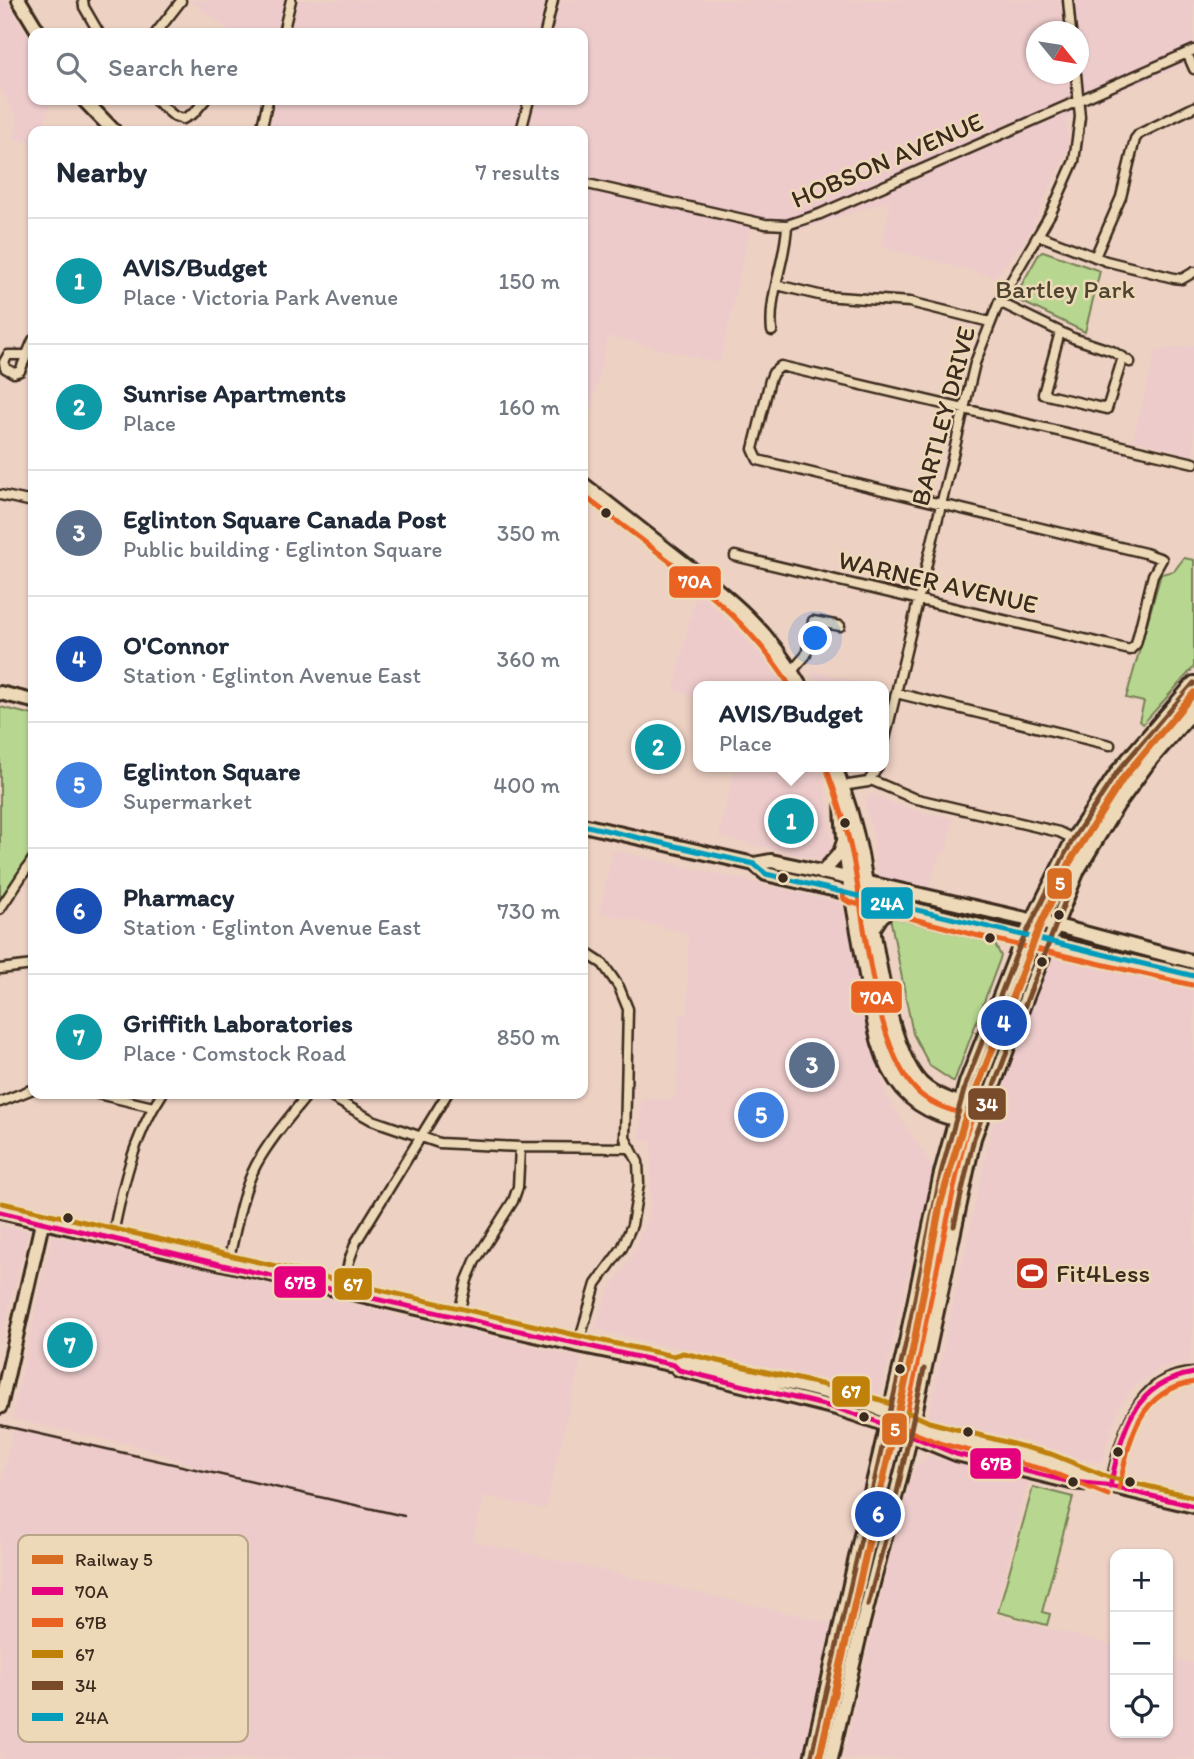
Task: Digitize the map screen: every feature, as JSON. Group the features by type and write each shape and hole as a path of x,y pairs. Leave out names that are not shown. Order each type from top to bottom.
{"main road":[{"path":"19,0 36,28"},
{"path":"89,105 109,126"},
{"path":"588,488 719,588 768,638 797,681"},
{"path":"811,1759 959,1103 1024,937 1073,839 1118,771 1194,683"},
{"path":"0,693 28,700"},
{"path":"831,1759 911,1430 947,1254 979,1125 1078,870 1102,828 1148,763 1194,710"},
{"path":"837,772 852,818 887,995 908,1063 925,1086 959,1103 984,1111"},
{"path":"842,786 851,894 881,1050 902,1089 914,1100 938,1115 979,1125"},
{"path":"588,826 754,864 771,861 1194,961"},
{"path":"822,873 840,853 846,837"},
{"path":"754,864 766,874 1194,976"},
{"path":"827,888 846,905 856,923"},
{"path":"874,928 881,917 895,905"},
{"path":"0,1212 578,1345 674,1365 681,1362 840,1396 911,1430 938,1433 1057,1465 1107,1486 1194,1506"},
{"path":"0,1407 42,1223"}],"street":[{"path":"83,0 84,8 96,28"},
{"path":"284,28 291,0"},
{"path":"546,28 553,0"},
{"path":"1068,0 1070,21"},
{"path":"160,28 181,1"},
{"path":"1191,51 1194,68"},
{"name":"HOBSON AVENUE","path":"588,184 765,224 787,225 820,214 1191,51"},
{"name":"BARTLEY DRIVE","path":"889,722 975,363 999,302 1062,191 1074,161 1078,138 1077,84"},
{"path":"161,105 174,116 183,119 201,105"},
{"path":"262,126 267,105"},
{"path":"522,126 527,105"},
{"path":"1095,257 1121,197 1135,139 1139,134 1194,107"},
{"path":"772,331 771,316 787,240 787,225"},
{"path":"1038,235 1095,257 1178,278 1187,277 1194,272"},
{"path":"778,285 823,296 911,302 990,322"},
{"path":"999,302 1060,332 1112,351 1126,359 1107,409 1044,394 1060,332"},
{"path":"26,355 28,351"},
{"path":"942,503 758,460 753,449 770,380 776,369 787,367 1194,463"},
{"path":"0,495 28,501"},
{"name":"WARNER AVENUE","path":"735,556 1130,650 1136,644 1153,575 1162,559 942,503"},
{"path":"792,671 806,654 813,621 840,626"},
{"path":"896,693 1110,745"},
{"path":"842,786 860,785 871,780 875,772"},
{"path":"871,780 913,798 1059,832 1073,839"},
{"path":"0,909 28,867"},
{"path":"578,1345 596,1284 622,1248 632,1225 639,1184 638,1162 625,1138 628,1009 620,987 603,964 588,954"},
{"path":"0,970 28,966"},
{"path":"0,1102 28,1091"},
{"path":"119,1099 153,1107"},
{"path":"111,1239 125,1178 138,1139 159,1099"},
{"path":"227,1266 248,1184 255,1167 304,1099"},
{"path":"335,1099 372,1121 439,1143 631,1148"},
{"path":"342,1290 356,1242 444,1099"},
{"path":"458,1317 467,1280 475,1261 513,1201 518,1187 520,1147"},
{"path":"1107,1486 1130,1416 1139,1402 1153,1388 1171,1377 1194,1373"}],"shaded area":[{"path":"0,0 7,0 28,37 28,105 50,105 44,126 28,126 28,141 14,139 18,119 0,87"},
{"path":"190,0 1194,0 1194,61 1090,104 1066,120 1069,146 1030,232 995,277 882,247 891,200 796,231 750,228 720,363 608,336 588,421 588,126 270,126 274,105 588,105 588,28 226,28"},
{"path":"1194,345 1194,456 1133,440 1156,351"},
{"path":"697,590 737,628 783,681 693,681 693,696 674,690"},
{"path":"812,671 852,681 816,681"},
{"path":"734,772 820,772 833,853 828,861 719,837"},
{"path":"874,794 894,804 953,818 945,855 940,853 928,889 879,876 875,867 875,843 866,805 866,801"},
{"path":"613,850 842,903 869,1030 887,1097 933,1168 880,1395 595,1329 607,1294 632,1256 650,1214 652,1141 640,1139 641,1098 671,1100 676,1095 680,1014 688,1013 688,933 600,913"},
{"path":"1051,956 1194,988 1194,1324 1189,1364 1170,1365 1137,1384 1122,1402 1111,1427 1102,1462 927,1424 999,1097"},
{"path":"0,1225 28,1231 0,1344"},
{"path":"52,1236 581,1358 545,1509 484,1496 472,1541 831,1623 801,1759 0,1759 0,1488 14,1428 217,1474 138,1446 12,1419"},
{"path":"929,1456 1028,1481 994,1616 1110,1644 1110,1738 1173,1738 1173,1658 1194,1664 1194,1759 843,1759 900,1515 915,1467"}],"green space":[{"name":"Bartley Park","path":"1043,251 1100,271 1085,332 1014,298"},
{"path":"1184,558 1194,560 1194,667 1143,724 1139,721 1144,702 1126,698 1161,574 1174,571"},
{"path":"1194,696 1194,702 1118,798 1086,848 1056,903 1052,902 1114,794"},
{"path":"0,707 28,714 28,858 0,902"},
{"path":"890,917 995,944 1001,956 954,1082 930,1066 913,1034"},
{"path":"958,1136 965,1138 947,1200 929,1308 909,1398 904,1397 943,1201 941,1200"},
{"path":"1033,1487 1073,1497 1042,1612 1050,1614 1047,1625 998,1612"}],"railway":[{"path":"0,1425 404,1516"}],"rail line":[{"name":"5","path":"819,1759 912,1353 940,1205 964,1122 1041,923 1071,860 1124,777 1194,693"}],"transit line":[{"name":"70A","path":"588,499 722,605 770,657 787,681"},
{"name":"34","path":"811,1759 905,1347 941,1173 966,1083 1018,950 1073,839 1118,771 1194,683"},
{"name":"70A","path":"828,772 851,847 873,979 890,1043 901,1069 921,1095 942,1107 973,1117 965,1136 904,1426 909,1431 942,1444 1046,1470 1108,1495"},
{"name":"24A","path":"588,826 754,864 766,874 1194,976"},
{"name":"34","path":"954,1226 974,1138 1070,888"},
{"name":"70A","path":"842,892 844,899 849,902 975,935 1192,985"},
{"name":"67","path":"2,1203 580,1336 673,1356 683,1353 842,1389 881,1400 929,1422 1051,1454 1108,1477 1194,1497"},
{"name":"67B","path":"0,1212 227,1266 674,1365 679,1370 836,1408 956,1454 1071,1482 1105,1485 1194,1506"},
{"name":"34","path":"868,1605 895,1502 924,1369"},
{"name":"67B","path":"1110,1487 1125,1430 1143,1399 1156,1387 1194,1373"},
{"name":"70A","path":"1119,1489 1132,1436 1148,1407 1175,1387 1194,1382"}],"place":[{"name":"Sunrise Apartments","path":"658,747"},
{"name":"AVIS/Budget","path":"791,821"},
{"name":"O'Connor","path":"1004,1023"},
{"name":"Eglinton Square Canada Post","path":"812,1065"},
{"name":"Eglinton Square","path":"761,1115"},
{"name":"Fit4Less","path":"1032,1273"},
{"name":"Griffith Laboratories","path":"70,1345"},
{"name":"Pharmacy","path":"878,1514"}]}
